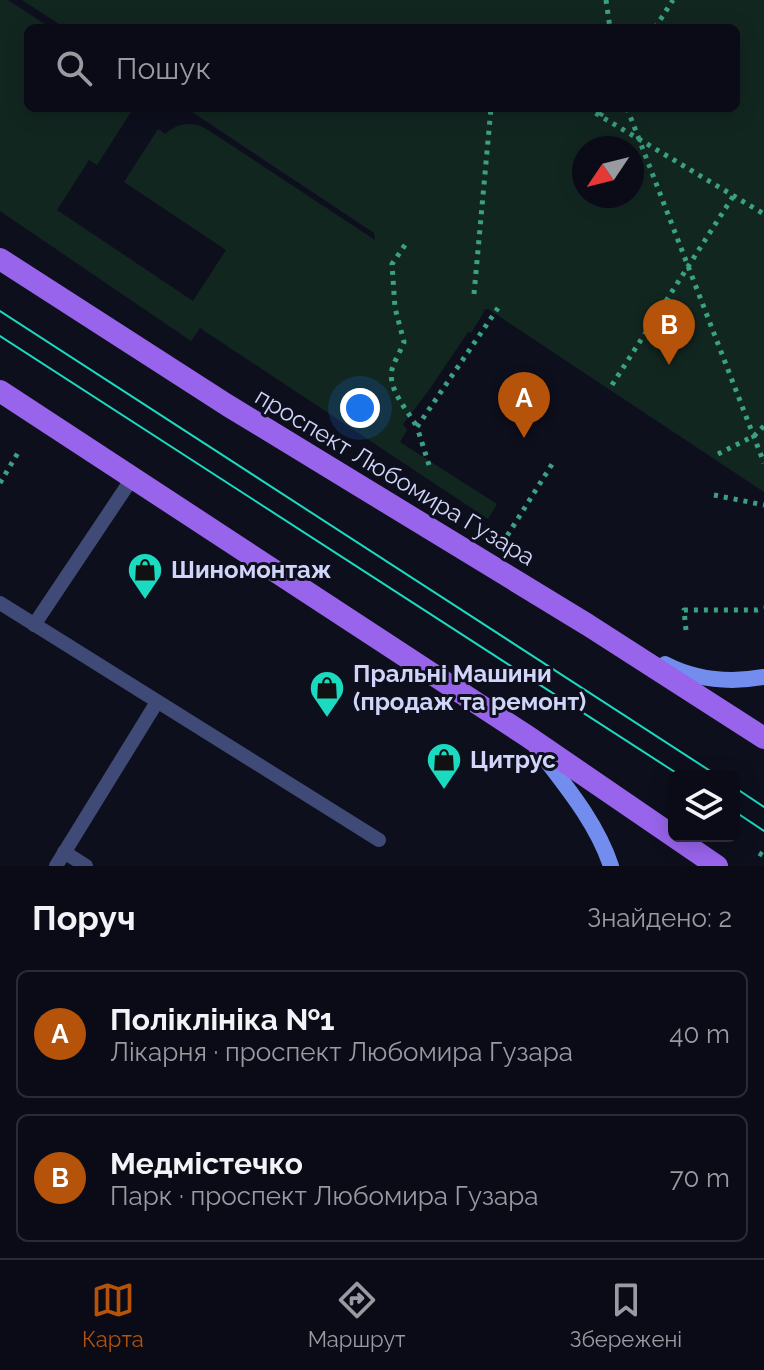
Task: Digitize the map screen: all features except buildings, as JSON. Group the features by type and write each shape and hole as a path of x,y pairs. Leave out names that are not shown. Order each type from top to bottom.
{"main road":[{"name":"проспект Любомира Гузара","path":"0,259 227,405 588,625 764,738"},
{"path":"0,391 527,736 717,866"},
{"path":"588,625 682,673 713,679 764,677"},
{"path":"527,736 581,807 603,843 611,866"}],"lane":[{"path":"34,625 133,477"},
{"path":"0,603 379,840"},
{"path":"56,866 157,702"},
{"path":"64,852 86,866"}],"path":[{"path":"606,0 609,24"},
{"path":"658,24 673,0"},
{"path":"474,294 491,112"},
{"path":"594,112 634,136"},
{"path":"600,116 602,112"},
{"path":"628,112 636,136"},
{"path":"644,142 764,214"},
{"path":"644,156 764,463"},
{"path":"612,385 734,195"},
{"path":"405,245 392,264 395,308 404,342 390,378 417,427 429,465"},
{"path":"417,427 498,308"},
{"path":"718,454 754,436 764,426"},
{"path":"754,436 764,442"},
{"path":"0,483 19,451"},
{"path":"502,544 554,461"},
{"path":"714,495 764,505"},
{"path":"686,630 684,610 764,608"}],"green space":[{"path":"0,0 8,0 45,24 24,24 24,112 131,112 97,165 89,160 57,210 193,301 226,250 124,182 158,129 165,134 184,124 205,128 375,240 374,233 192,112 740,112 740,24 59,24 22,0 764,0 764,492 488,309 483,310 471,333 468,332 403,424 407,430 400,442 497,504 488,519 200,328 191,341 0,211"}],"tram line":[{"path":"0,311 709,770"},
{"path":"0,336 672,770"},
{"path":"740,791 764,807"},
{"path":"740,815 764,831"}],"place":[{"name":"Медмістечко","path":"669,365"},
{"name":"Поліклініка №1","path":"524,438"},
{"name":"Шиномонтаж","path":"145,601"},
{"name":"Пральні Машини (продаж та ремонт)","path":"327,719"},
{"name":"Цитрус","path":"444,791"}]}
